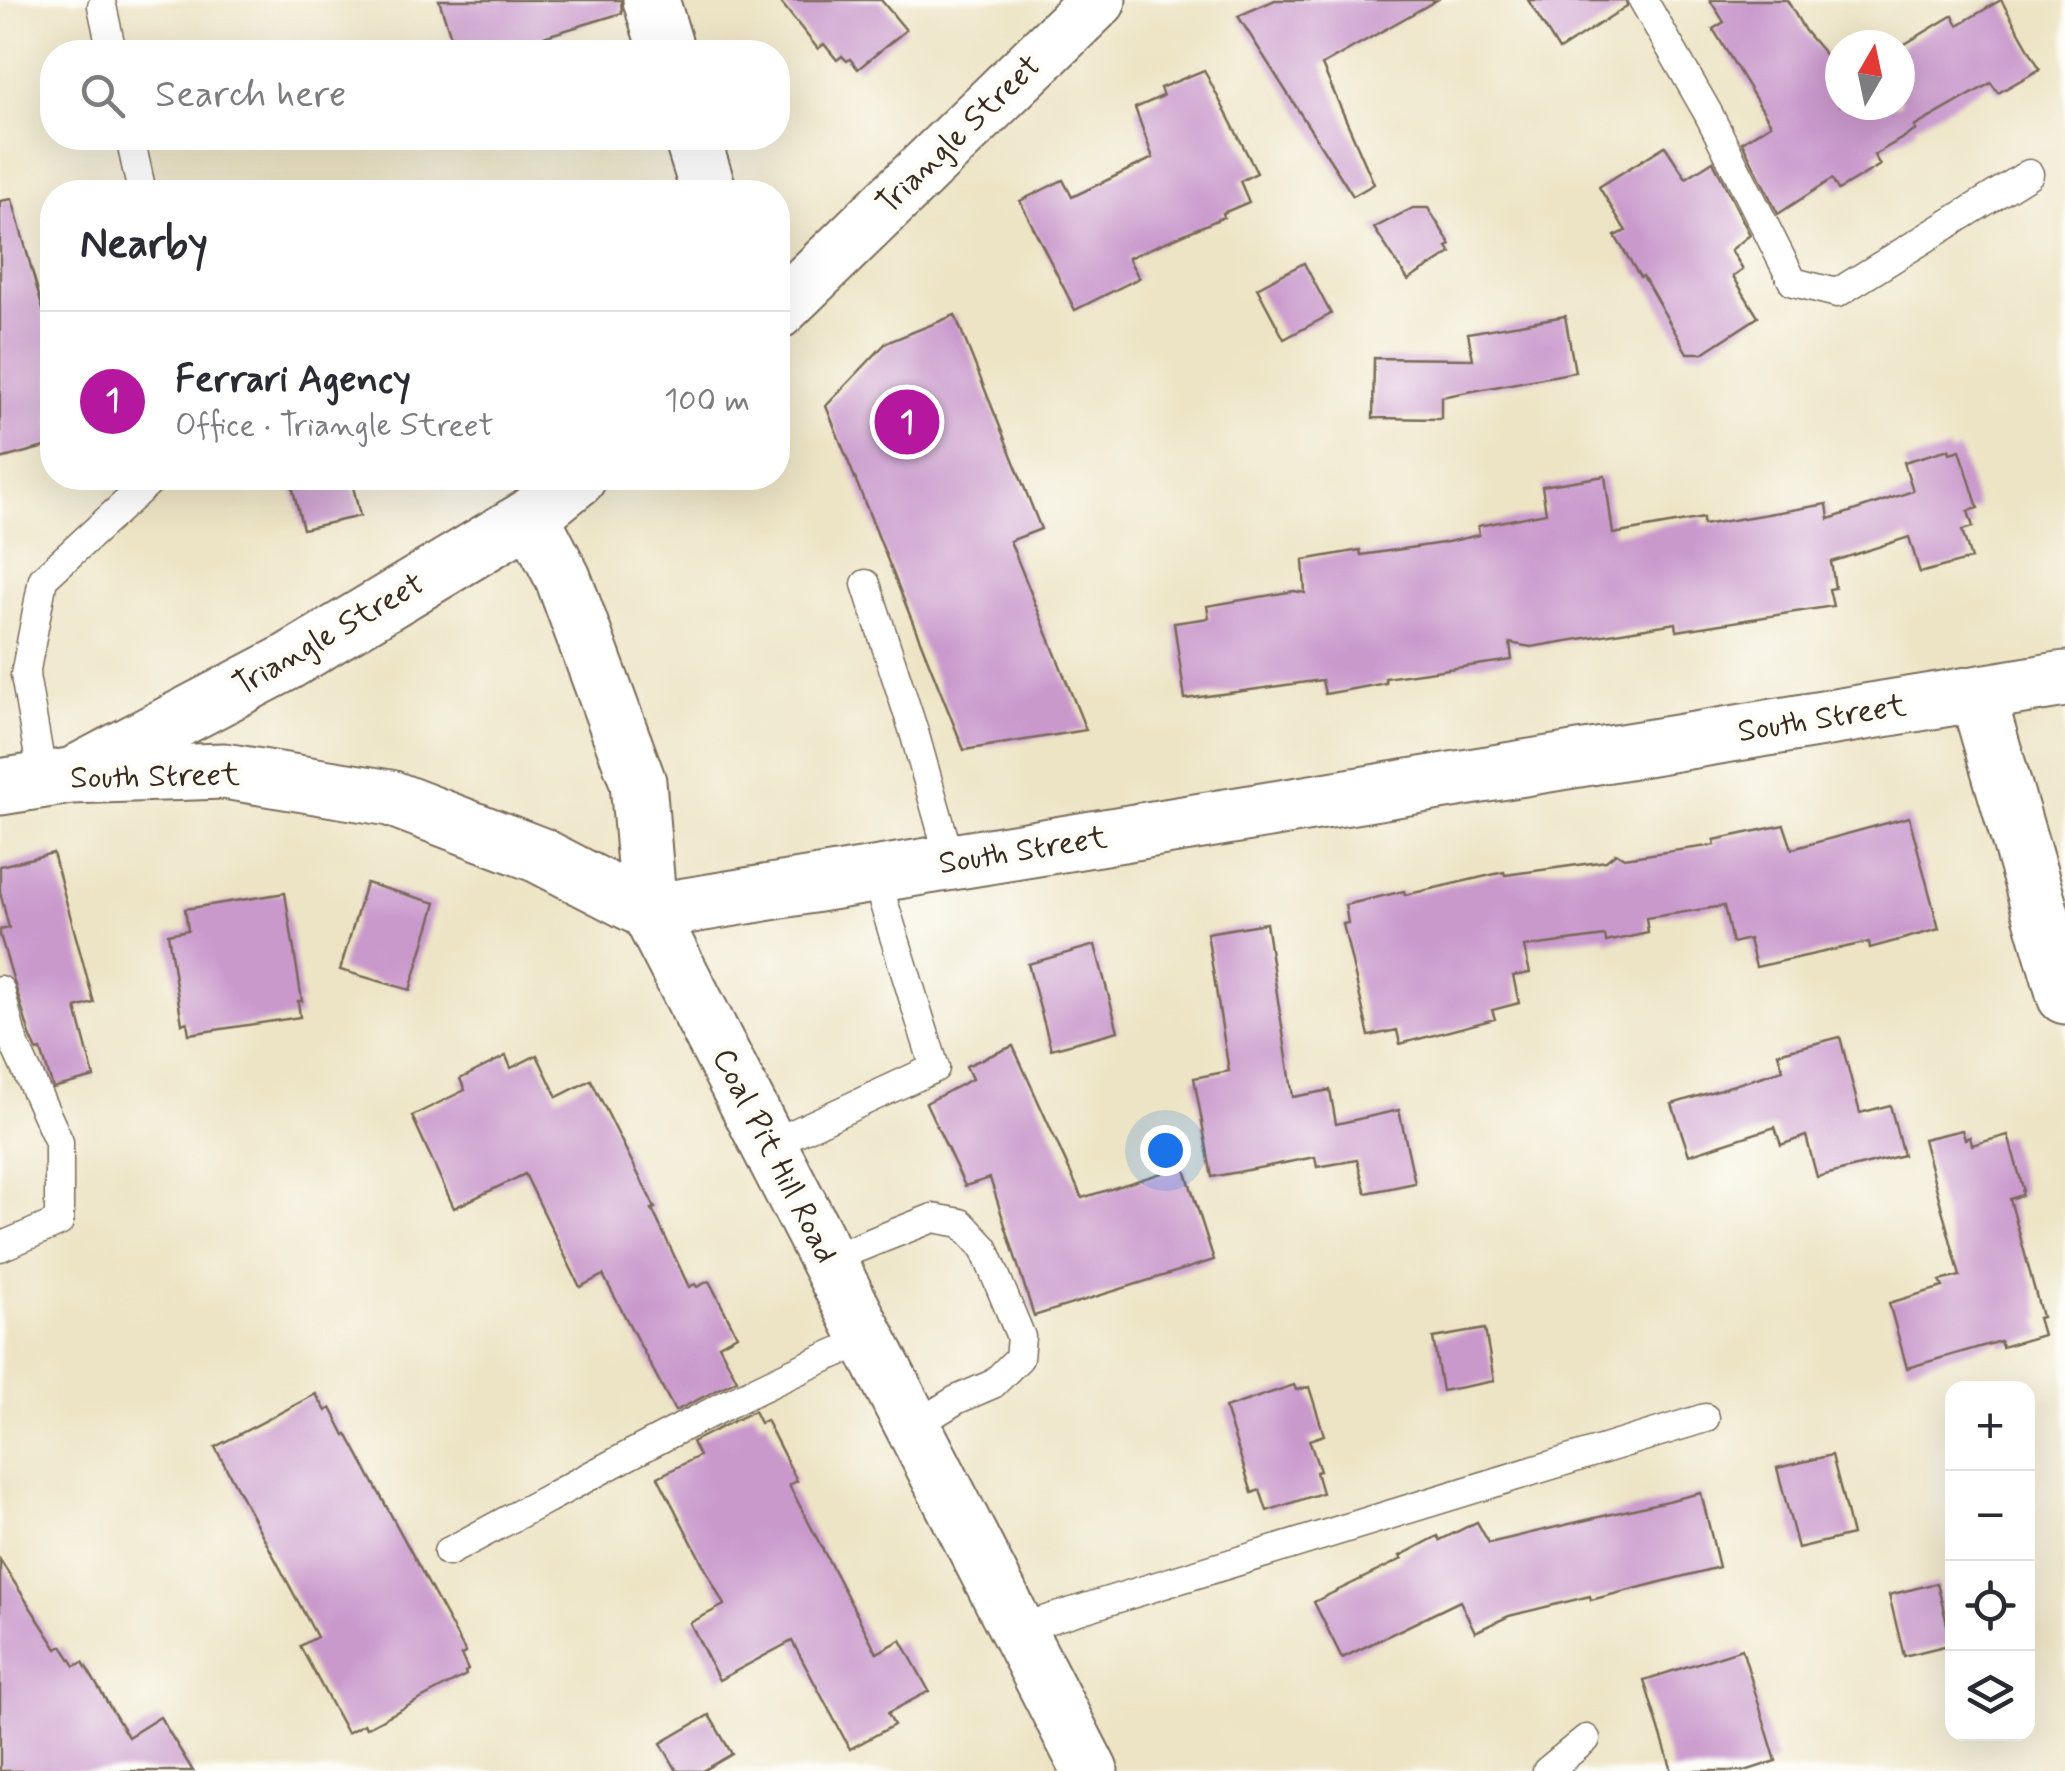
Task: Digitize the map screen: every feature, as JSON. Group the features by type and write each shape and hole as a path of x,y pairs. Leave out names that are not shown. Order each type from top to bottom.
{"street":[{"path":"651,0 663,40"},
{"name":"Triangle Street","path":"790,299 1098,0"},
{"path":"696,150 705,180"},
{"name":"Triangle Street","path":"38,781 286,663 531,516 563,490"},
{"name":"Coal Pit Hill Road","path":"531,516 563,578 638,782 649,912 1090,1771"},
{"name":"South Street","path":"38,781 224,771 390,798 539,856 649,912 2065,679"},
{"path":"1977,694 2065,996"}],"lane":[{"path":"1643,0 1708,113 1794,282 1837,293 2029,174"},
{"path":"102,6 109,40"},
{"path":"133,150 139,180"},
{"path":"38,781 25,675 43,578 140,490"},
{"path":"866,584 951,863"},
{"path":"770,1146 935,1068 875,875"},
{"path":"0,990 13,1042 58,1142 59,1222 0,1247"},
{"path":"827,1260 933,1218 961,1223 984,1248 1020,1337 1018,1358 992,1384 956,1400 913,1427"},
{"path":"448,1552 648,1447 868,1339"},
{"path":"1017,1628 1705,1418"},
{"path":"1547,1771 1586,1739"}],"building":[{"path":"439,0 621,0 622,13 543,37 544,40 452,40"},
{"path":"779,0 881,0 906,30 858,69 850,59 842,56 837,60 824,44 818,49"},
{"path":"1275,0 1437,0 1322,65 1374,184 1353,196 1238,16"},
{"path":"1528,0 1626,0 1627,6 1559,50"},
{"path":"1710,0 1787,0 1825,54 1825,120 1915,120 1915,38 1953,15 1958,25 2001,0 2040,69 1998,93 1991,83 1874,155 1880,165 1838,190 1832,179 1778,214 1742,142 1771,124 1713,29 1724,22"},
{"path":"1204,70 1257,173 1240,181 1249,202 1223,213 1224,217 1128,258 1139,278 1075,310 1020,201 1063,180 1072,197 1153,158 1135,108 1163,96 1160,88"},
{"path":"1665,146 1686,178 1713,161 1750,235 1731,250 1743,269 1733,276 1758,317 1703,353 1687,353 1615,236 1626,231 1599,187"},
{"path":"12,199 40,299 40,448 0,459 0,201"},
{"path":"1413,208 1428,208 1451,245 1447,247 1451,253 1408,280 1374,228"},
{"path":"1304,263 1331,314 1284,339 1257,288"},
{"path":"955,315 1041,529 1010,541 1086,730 964,750 826,406 886,343"},
{"path":"1565,316 1575,372 1441,397 1441,419 1373,418 1374,358 1473,359 1468,333"},
{"path":"1949,449 1950,453 1960,450 1978,508 1968,511 1973,527 1962,530 1971,559 1920,573 1909,537 1831,562 1835,588 1829,589 1833,606 1677,631 1676,623 1531,647 1510,643 1512,660 1385,678 1386,683 1325,694 1322,680 1185,699 1174,623 1209,618 1207,606 1294,591 1305,593 1303,560 1360,550 1361,555 1479,535 1478,526 1546,513 1542,486 1605,476 1613,534 1703,518 1703,525 1827,504 1829,519 1913,491 1904,462"},
{"path":"293,490 354,490 360,516 303,529"},
{"path":"1909,817 1939,929 1870,948 1869,942 1756,967 1749,939 1732,943 1724,906 1646,918 1648,933 1606,942 1605,936 1524,947 1530,973 1513,976 1519,1003 1492,1010 1495,1019 1400,1044 1397,1030 1369,1036 1343,924 1348,923 1345,905 1504,872 1505,875 1606,861 1616,853 1624,858 1715,845 1714,840 1784,825 1792,849"},
{"path":"53,853 94,1003 76,1008 94,1077 53,1088 41,1050 37,1051 30,1035 0,935 0,930 9,928 0,892 0,866"},
{"path":"366,883 436,903 410,990 340,970"},
{"path":"285,893 302,1001 298,1001 300,1017 189,1034 187,1022 182,1024 168,934 188,930 185,909"},
{"path":"1266,923 1293,1097 1330,1090 1336,1124 1399,1110 1415,1183 1366,1193 1357,1160 1317,1167 1315,1157 1212,1177 1194,1078 1229,1071 1207,933"},
{"path":"1095,945 1118,1031 1051,1049 1028,964"},
{"path":"1840,1037 1860,1113 1890,1105 1903,1155 1817,1177 1806,1136 1781,1145 1775,1127 1689,1155 1672,1104 1783,1070 1778,1053"},
{"path":"1013,1046 1082,1198 1184,1166 1214,1260 1034,1316 990,1178 965,1186 926,1103 972,1079 966,1066"},
{"path":"537,1055 557,1097 591,1080 655,1208 652,1209 689,1287 709,1281 737,1335 719,1345 737,1380 675,1411 603,1275 580,1287 525,1174 454,1208 412,1116 465,1090 460,1079 506,1056 511,1068"},
{"path":"1962,1130 1972,1145 2008,1135 2023,1188 2022,1195 2010,1199 2042,1317 2038,1318 2043,1335 2002,1347 2000,1341 1907,1368 1889,1303 1943,1287 1940,1281 1960,1276 1923,1139"},
{"path":"1485,1329 1494,1381 1442,1391 1433,1338"},
{"path":"1294,1385 1296,1390 1309,1387 1324,1435 1309,1440 1320,1471 1316,1472 1322,1493 1267,1511 1260,1490 1252,1493 1225,1408"},
{"path":"316,1394 326,1411 331,1408 347,1434 466,1653 461,1655 468,1670 466,1675 366,1728 364,1724 347,1733 300,1646 317,1637 215,1447"},
{"path":"754,1411 760,1423 766,1420 797,1481 789,1485 877,1653 901,1640 929,1691 888,1713 894,1725 850,1749 792,1641 719,1680 690,1623 724,1605 658,1477 699,1456 692,1442"},
{"path":"1832,1455 1852,1535 1798,1548 1777,1468"},
{"path":"1701,1493 1719,1567 1591,1600 1590,1596 1509,1616 1475,1632 1460,1601 1342,1658 1314,1602 1402,1559 1400,1556 1438,1536 1440,1540 1477,1522 1489,1543"},
{"path":"0,1560 57,1649 62,1646 75,1666 83,1662 128,1737 160,1717 193,1771 0,1771"},
{"path":"1937,1583 1945,1616 1945,1646 1904,1656 1889,1595"},
{"path":"1742,1649 1776,1761 1745,1771 1672,1771 1644,1680"},
{"path":"709,1715 732,1754 703,1771 677,1771 661,1743"}],"place":[{"name":"Ferrari Agency","path":"907,422"}]}
